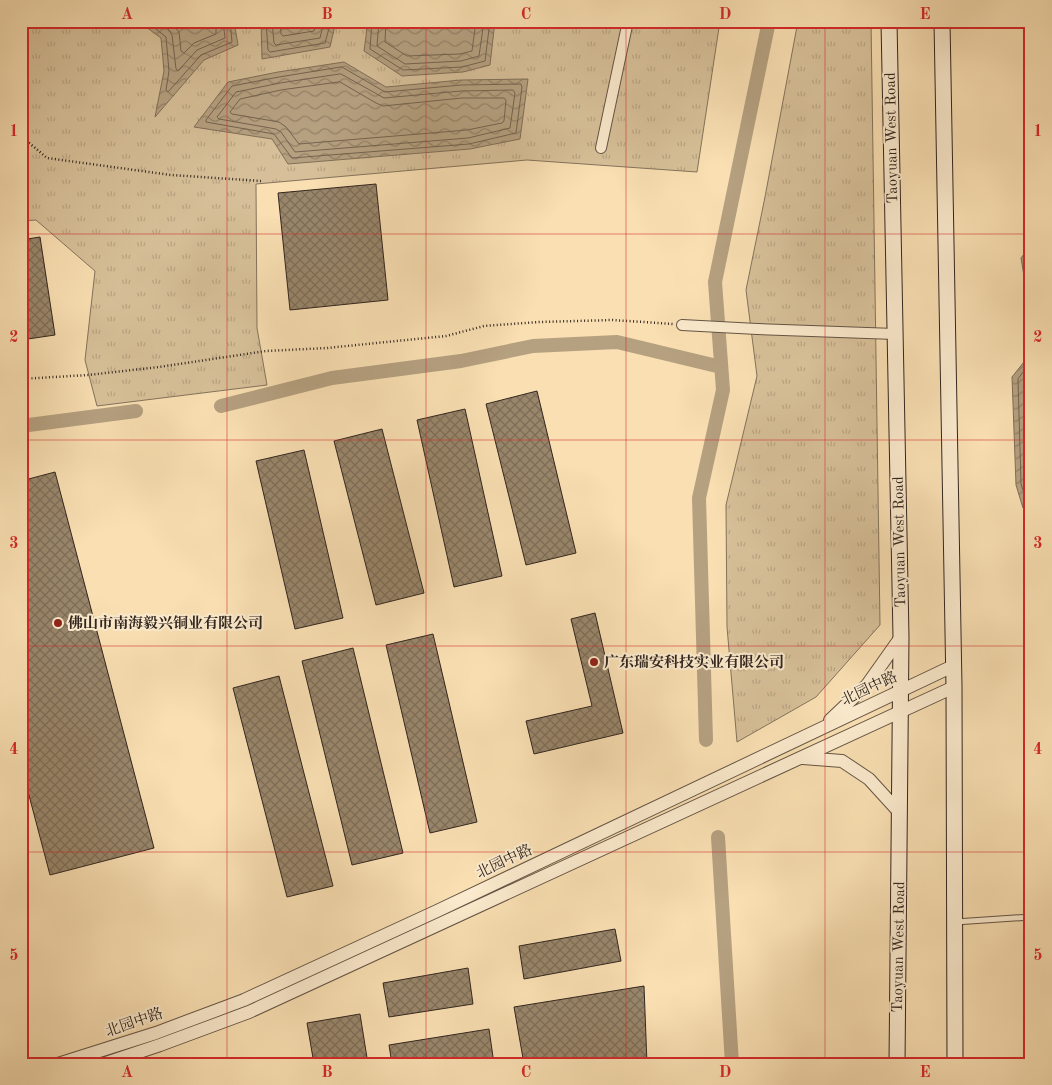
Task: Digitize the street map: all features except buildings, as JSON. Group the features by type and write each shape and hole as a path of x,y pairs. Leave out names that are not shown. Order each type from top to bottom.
{"main road":[{"name":"Taoyuan West Road","path":"888,21 901,637 896,1064"},
{"path":"942,21 954,666 955,1064"}],"street":[{"path":"601,148 628,21"},
{"path":"682,324 757,330 895,334"},
{"path":"819,729 867,685 901,637"},
{"name":"北园中路","path":"58,1064 156,1033 244,1000 437,911 954,666"},
{"name":"北园中路","path":"103,1064 249,1012 954,687"},
{"path":"801,758 842,761 869,779 900,813"}],"lane":[{"path":"955,922 1031,917"}],"path":[{"path":"21,136 47,158 171,174 261,180"},
{"path":"21,378 88,375 266,351 327,348 446,336 484,326 613,320 682,324"}],"green space":[{"path":"21,21 720,21 697,172 527,160 256,184 257,328 267,385 97,406 85,360 95,271 36,220 21,221"},
{"path":"798,21 871,21 880,625 816,697 737,742 727,627 726,505 757,376 746,290"}],"water":[{"path":"138,21 234,21 238,45 204,60 155,117 164,71 161,38"},
{"path":"261,21 336,21 330,47 262,59"},
{"path":"368,21 495,21 490,65 463,72 402,76 364,51"},
{"path":"344,62 386,87 461,80 528,79 520,139 470,149 288,164 272,139 194,127 228,82"},
{"path":"1031,245 1031,297 1027,294 1021,258"},
{"path":"1031,353 1031,515 1023,508 1016,485 1012,377"}],"waterway":[{"path":"706,740 699,498 723,390 715,282 769,21"},
{"path":"221,406 332,378 461,361 533,346 617,342 721,367"},
{"path":"21,426 136,411"},
{"path":"718,837 732,1064"}],"place":[{"name":"佛山市南海毅兴铜业有限公司","path":"58,623"},
{"name":"广东瑞安科技实业有限公司","path":"594,662"}]}
